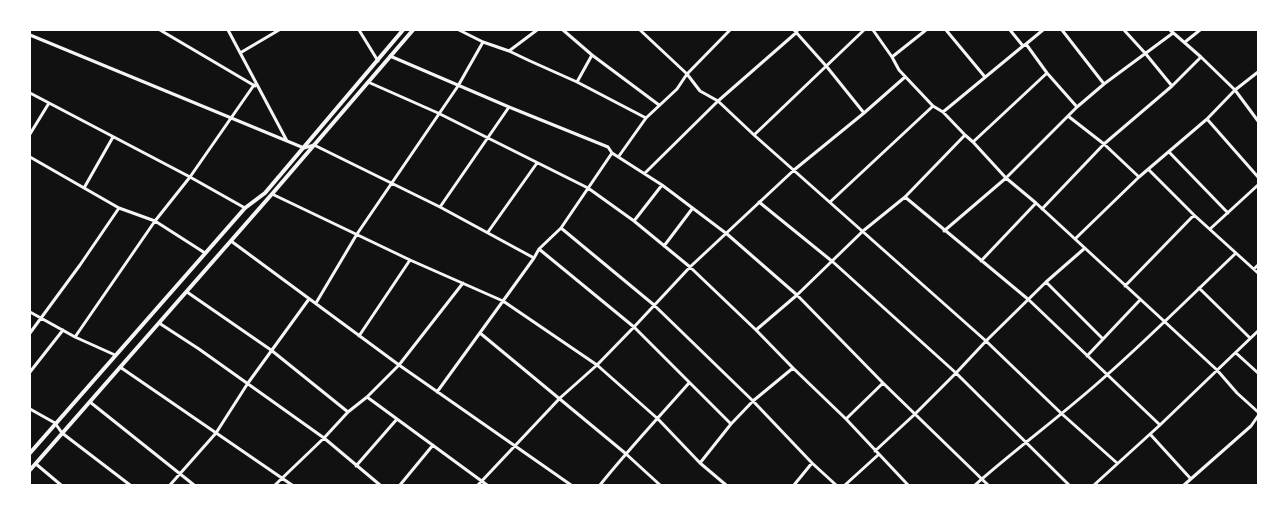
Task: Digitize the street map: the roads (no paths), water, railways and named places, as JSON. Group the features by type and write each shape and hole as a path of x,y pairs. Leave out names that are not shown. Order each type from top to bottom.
{"street":[{"path":"228,30 287,141"},
{"path":"240,53 279,30"},
{"path":"359,30 378,61"},
{"path":"30,453 32,448 245,208 266,193 404,30"},
{"path":"30,470 187,292 413,30"},
{"path":"459,30 483,42 509,51 578,82 646,118"},
{"path":"509,51 537,30"},
{"path":"563,30 592,55 659,105"},
{"path":"640,30 687,74 700,91 718,101 754,135 986,341 1062,414 1117,463"},
{"path":"721,30 725,34"},
{"path":"619,156 646,118 677,89 687,74 730,30"},
{"path":"754,135 827,67 864,30"},
{"path":"873,30 892,57 899,70 933,106 943,112 965,135 974,142 1006,178 1036,203 1217,370 1237,393 1258,412"},
{"path":"892,57 926,30"},
{"path":"946,30 985,77"},
{"path":"1010,30 1077,107"},
{"path":"943,112 1043,30"},
{"path":"1062,30 1104,84"},
{"path":"1124,30 1172,86"},
{"path":"1185,42 1200,30"},
{"path":"163,31 259,88"},
{"path":"645,173 718,101 796,31 864,113"},
{"path":"944,231 1006,178 1077,107 1104,84 1172,32 1185,42 1235,90 1258,121"},
{"path":"30,35 304,148 314,145 440,207 534,258"},
{"path":"316,303 357,234 438,113 458,86 483,42"},
{"path":"578,82 592,55"},
{"path":"390,56 458,86 608,147 612,152 662,185 727,234 797,295 883,383 988,485"},
{"path":"1042,209 1104,144 1172,86 1201,57"},
{"path":"1075,239 1139,177 1207,119 1235,90 1258,72"},
{"path":"974,142 1047,73"},
{"path":"478,485 560,398 597,365 690,267 794,170 864,113 905,77"},
{"path":"368,82 438,113 588,188 634,221 690,267 756,330 846,419 878,455 908,485"},
{"path":"75,337 155,221 190,178 233,118 254,85"},
{"path":"30,93 245,208"},
{"path":"30,134 49,103"},
{"path":"830,202 933,106"},
{"path":"440,207 509,107"},
{"path":"1068,116 1104,144 1139,177"},
{"path":"1207,119 1258,177"},
{"path":"756,330 833,262 863,231 905,197 965,135"},
{"path":"84,188 113,137"},
{"path":"437,392 539,249 561,228 612,152"},
{"path":"1169,152 1228,213"},
{"path":"30,157 119,208 155,221 205,253"},
{"path":"488,232 537,163"},
{"path":"1149,170 1194,215 1258,273"},
{"path":"634,221 662,185"},
{"path":"1210,229 1258,185"},
{"path":"272,194 410,260 503,301 597,365 658,419 700,463 726,485"},
{"path":"905,197 944,231 1029,300 1160,424"},
{"path":"759,202 833,262 956,373 1069,485"},
{"path":"981,261 1036,203"},
{"path":"30,333 119,208"},
{"path":"664,246 692,209"},
{"path":"1125,286 1194,215"},
{"path":"561,228 654,305 754,401 812,463 836,485"},
{"path":"231,241 399,365 571,485"},
{"path":"875,451 915,414 1046,282 1085,248"},
{"path":"539,249 634,327 731,424"},
{"path":"975,485 1108,375 1236,253"},
{"path":"359,336 410,260"},
{"path":"1254,269 1258,265"},
{"path":"1046,282 1102,339"},
{"path":"275,485 324,438 348,412 367,397 399,365 463,283"},
{"path":"1199,288 1250,338"},
{"path":"187,292 271,350 348,412"},
{"path":"170,485 216,433 248,383 309,299"},
{"path":"1087,356 1140,300"},
{"path":"30,312 75,337 115,355"},
{"path":"159,323 248,383 324,438 380,485"},
{"path":"30,372 63,330"},
{"path":"1094,485 1258,331"},
{"path":"480,333 560,398 660,485"},
{"path":"1236,353 1258,373"},
{"path":"120,367 292,485"},
{"path":"700,463 731,424 754,401 793,368"},
{"path":"600,485 625,453 658,419 689,383"},
{"path":"846,419 883,383"},
{"path":"367,397 486,485"},
{"path":"90,402 194,485"},
{"path":"30,409 55,423 62,433 130,485"},
{"path":"1184,485 1190,478 1250,426 1258,416"},
{"path":"356,466 397,420"},
{"path":"1150,434 1190,478"},
{"path":"400,485 433,445"},
{"path":"845,485 878,455"},
{"path":"794,485 812,463"},
{"path":"36,464 61,485"}]}
